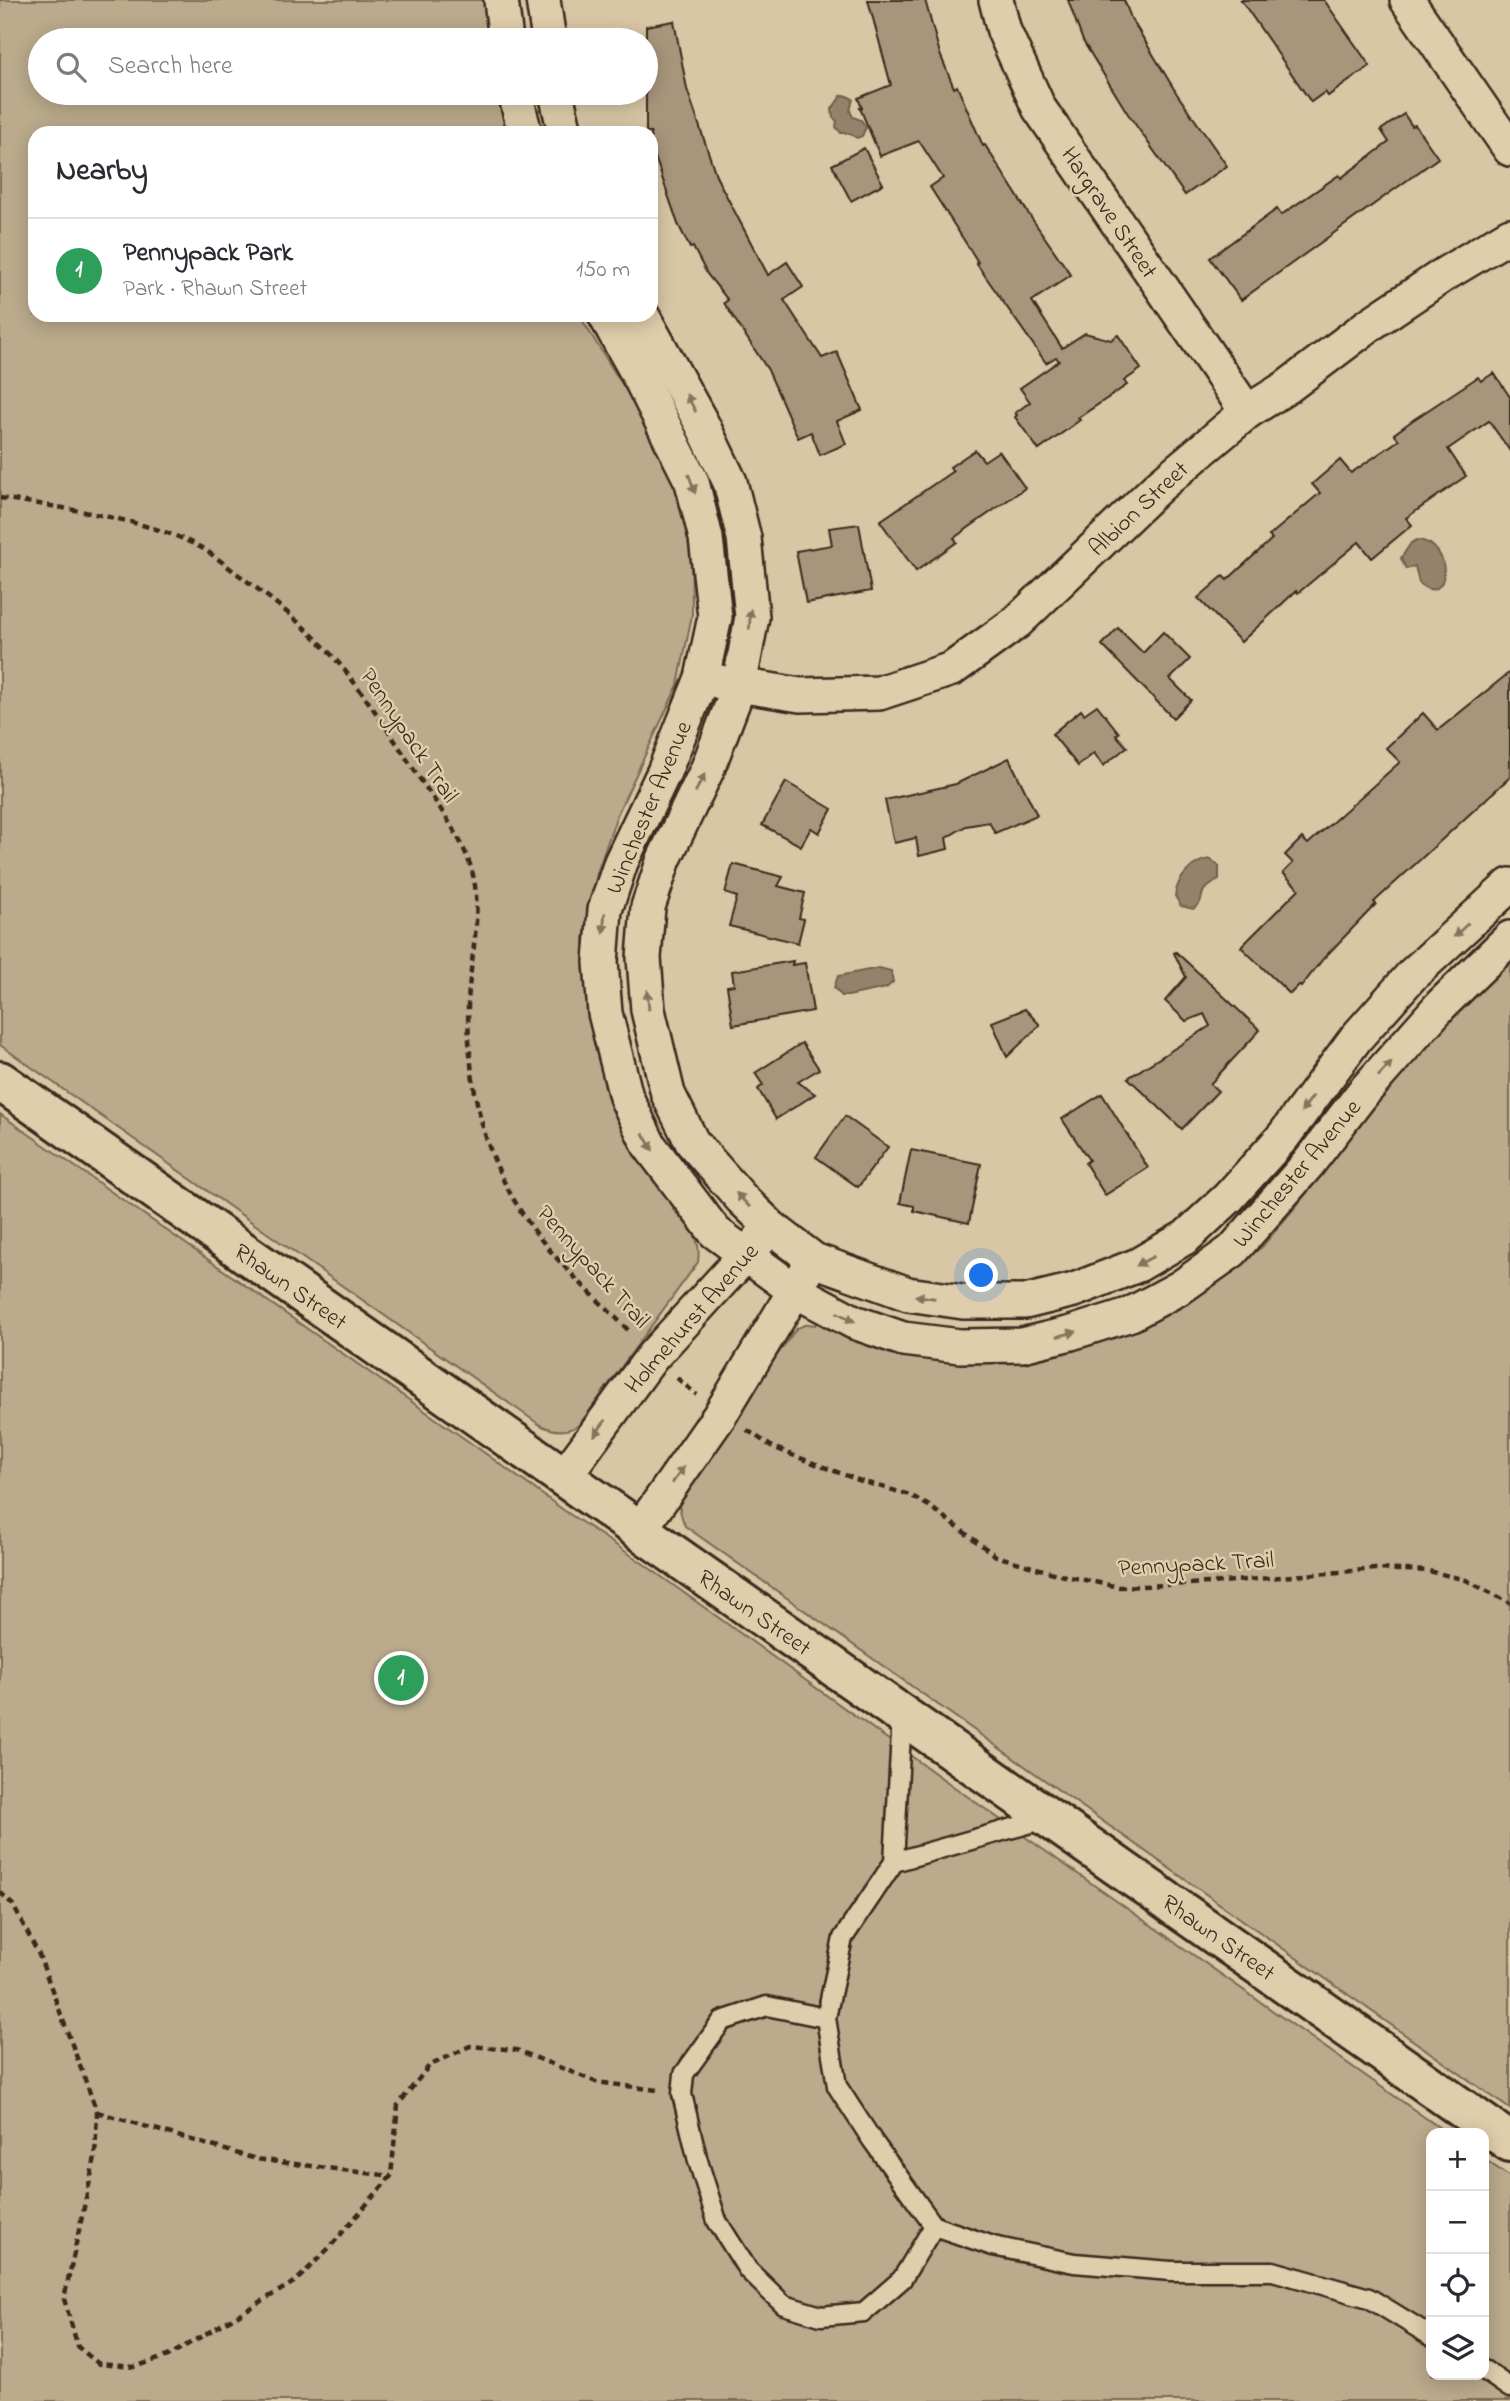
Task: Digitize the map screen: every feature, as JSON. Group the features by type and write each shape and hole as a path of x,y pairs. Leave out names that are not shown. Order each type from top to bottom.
{"main road":[{"name":"Rhawn Street","path":"0,1081 1510,2142"}],"street":[{"path":"501,0 504,28"},
{"path":"544,0 548,28"},
{"name":"Hargrave Street","path":"996,0 1004,31 1040,108 1247,412"},
{"path":"1407,0 1510,149"},
{"path":"521,116 561,112"},
{"name":"Albion Street","path":"702,678 800,695 879,693 952,669 1017,622 1159,486 1247,412 1287,387 1369,325 1510,235"},
{"name":"Winchester Avenue","path":"609,322 692,482 706,538 715,617 702,678 664,772 621,862 605,910 601,962 605,1013 626,1097 649,1145 715,1232 793,1290 854,1322 903,1339 960,1346 1022,1345 1131,1314 1181,1287 1232,1251 1308,1164 1362,1094 1441,1005 1510,938"},
{"name":"Winchester Avenue","path":"646,322 702,424 730,482 744,538 752,617 740,686 707,770 664,859 649,907 644,958 648,1010 668,1094 692,1142 742,1199 771,1227 814,1260 908,1294 963,1302 1025,1302 1074,1290 1138,1265 1186,1237 1228,1198 1283,1137 1356,1038 1412,975 1510,885"},
{"path":"1412,975 1441,1005"},
{"name":"Holmehurst Avenue","path":"563,1479 652,1357 771,1227"},
{"path":"639,1531 720,1415 793,1290 814,1260"}],"lane":[{"path":"902,1714 894,1862 843,1938 826,2018 837,2086 934,2226 993,2246 1074,2263 1171,2271 1273,2271 1369,2298 1426,2333"},
{"path":"894,1862 1049,1818"},
{"path":"826,2018 767,2006 722,2021 684,2074 682,2094 698,2161 718,2221 748,2270 784,2305 821,2316 864,2312 902,2279 934,2226"},
{"path":"1489,2373 1510,2388"}],"path":[{"name":"Pennypack Trail","path":"0,498 142,526 197,545 280,605 345,670 457,836 471,871 476,896 468,1005 469,1060 481,1128 516,1204 539,1237 572,1275 652,1357 720,1415 771,1446 861,1481 910,1495 996,1556 1060,1575 1119,1587 1210,1583 1376,1569 1429,1571 1466,1580 1510,1603"},
{"path":"0,1892 13,1905 39,1955 97,2112 94,2157 64,2299 78,2347 99,2364 134,2367 168,2356 296,2281 391,2176 398,2105 429,2066 470,2046 517,2050 596,2082 682,2094"},
{"path":"97,2112 256,2159 391,2176"}],"shaded area":[{"path":"0,0 485,0 488,28 28,28 28,105 501,105 506,126 28,126 28,322 583,322 653,434 670,468 691,531 692,615 678,685 617,815 597,873 584,939 589,1015 608,1094 629,1144 652,1179 675,1206 673,1209 693,1232 698,1245 698,1262 579,1425 569,1429 549,1429 0,1045"},
{"path":"841,96 853,99 850,111 853,117 861,120 866,127 862,136 857,138 841,133 836,127 837,121 833,118 832,109"},
{"path":"1417,540 1430,544 1443,562 1442,582 1437,588 1429,589 1419,583 1415,566 1406,569 1401,558 1411,543"},
{"path":"1210,859 1219,866 1219,879 1204,890 1196,907 1193,909 1181,906 1175,896 1182,877 1197,863"},
{"path":"1510,955 1510,2109 685,1526 678,1490 797,1328 808,1324 815,1325 817,1322 828,1329 925,1355 1145,1325 1159,1318 1262,1247 1302,1199 1372,1105"},
{"path":"879,968 891,971 893,982 886,988 842,996 834,988 838,976"},
{"path":"0,1114 641,1562 964,1794 1440,2128 1426,2128 1426,2380 1489,2380 1489,2162 1510,2177 1510,2401 0,2401"}],"building":[{"path":"868,0 925,0 940,54 983,146 985,145 1071,275 1032,301 1062,348 1085,333 1111,340 1118,335 1141,369 1124,381 1127,385 1078,418 1080,420 1039,450 1015,417 1015,413 1030,402 1020,388 1059,361 1056,357 1046,363 976,263 978,262 930,187 943,178 919,141 880,156 858,98 891,85"},
{"path":"1068,0 1124,0 1131,18 1177,94 1227,166 1185,195 1128,114 1083,41"},
{"path":"1241,0 1324,0 1370,66 1328,96 1325,92 1311,102"},
{"path":"674,21 687,89 717,178 768,275 787,262 803,287 784,300 822,358 837,352 862,410 837,421 846,444 820,455 811,432 798,438 768,370 724,303 728,300 707,274 678,224 658,165 658,126 646,126 646,105 658,105 658,28 646,26"},
{"path":"1404,114 1438,158 1241,300 1210,258 1277,209 1281,215 1339,175 1341,178 1389,142 1381,130"},
{"path":"864,148 883,184 851,201 832,165"},
{"path":"1494,373 1510,397 1510,451 1489,421 1448,449 1466,476 1406,518 1412,525 1372,558 1359,542 1298,593 1296,591 1241,642 1198,598 1223,576 1227,580 1272,539 1269,536 1320,493 1312,484 1340,460 1351,473 1399,440 1394,434 1413,420 1478,377 1481,381"},
{"path":"975,450 984,461 999,451 1025,488 954,538 957,542 916,571 880,521 953,471 950,467"},
{"path":"859,524 871,591 806,603 796,551 832,545 829,528"},
{"path":"1118,628 1143,653 1163,632 1190,659 1170,679 1191,700 1173,718 1102,645"},
{"path":"1510,672 1510,777 1374,902 1376,904 1323,959 1301,987 1299,985 1290,994 1241,947 1299,889 1283,873 1293,863 1285,855 1302,838 1308,844 1400,762 1386,748 1423,713 1438,730"},
{"path":"1097,705 1127,747 1103,766 1094,753 1078,766 1052,734 1081,710 1084,714"},
{"path":"1009,758 1037,815 995,833 989,822 966,826 946,838 948,849 919,856 916,838 894,843 885,800 956,784"},
{"path":"786,782 832,809 819,833 811,828 801,846 762,825"},
{"path":"733,864 783,877 778,886 805,893 799,918 804,919 798,943 729,926 737,897 725,893"},
{"path":"1174,953 1260,1030 1210,1084 1218,1091 1182,1129 1128,1078 1210,1026 1204,1014 1186,1021 1165,1001 1186,977"},
{"path":"793,961 792,965 805,963 813,1011 733,1025 727,986 734,985 732,971"},
{"path":"1025,1009 1040,1025 1007,1057 992,1022"},
{"path":"802,1043 819,1069 798,1082 815,1094 776,1119 758,1089 763,1085 755,1073"},
{"path":"1102,1094 1148,1168 1105,1195 1085,1163 1089,1160 1062,1119"},
{"path":"845,1116 888,1147 858,1187 816,1157"},
{"path":"911,1150 981,1164 969,1223 914,1211 914,1206 900,1203"}],"place":[{"name":"Pennypack Park","path":"401,1678"}]}
